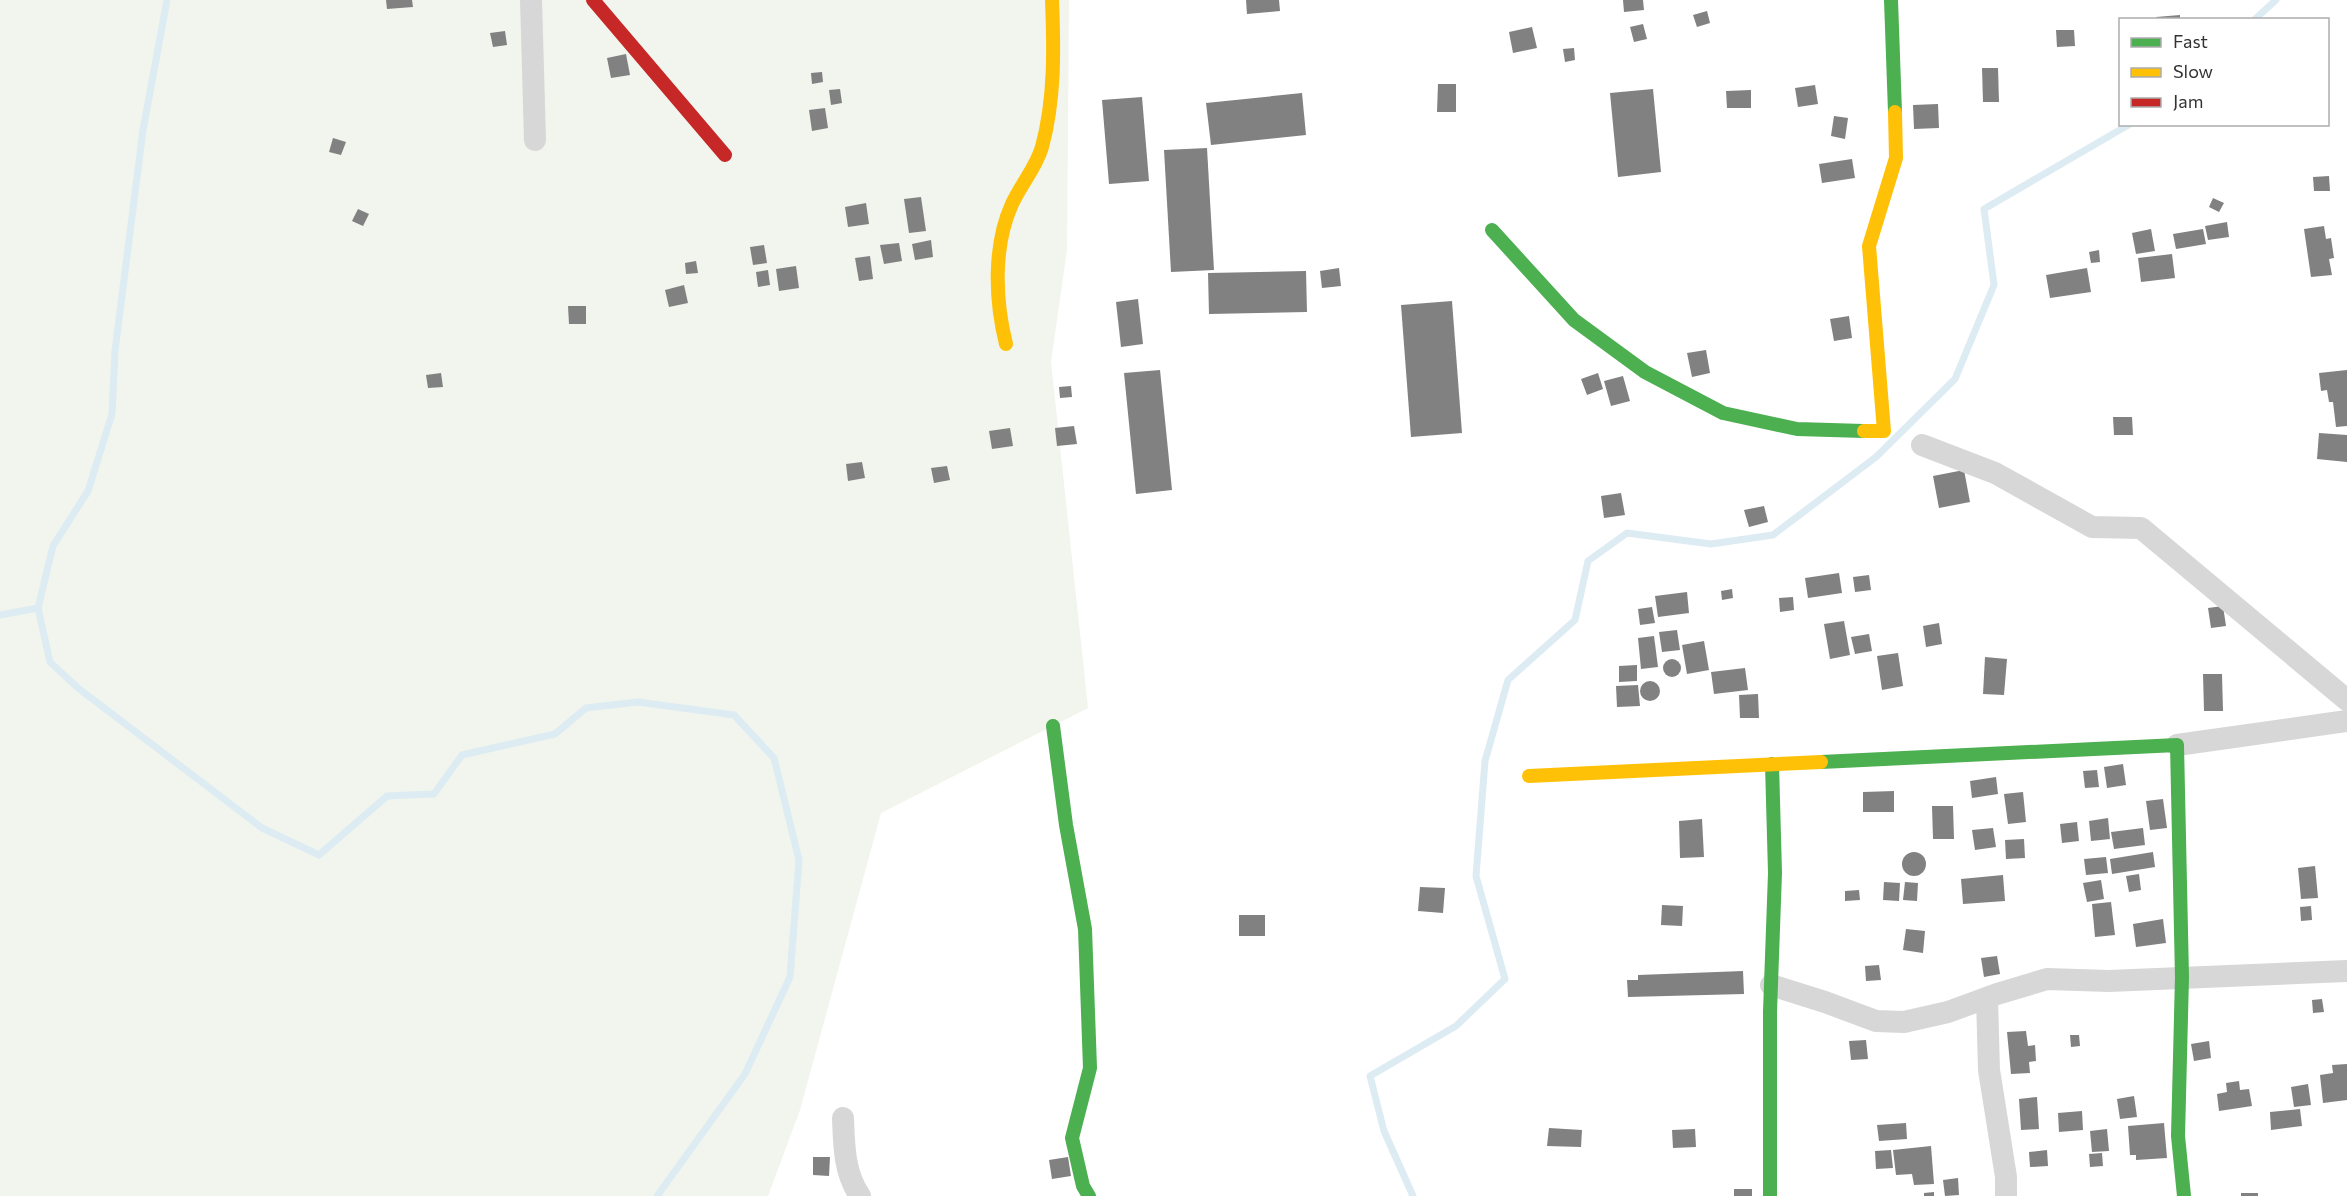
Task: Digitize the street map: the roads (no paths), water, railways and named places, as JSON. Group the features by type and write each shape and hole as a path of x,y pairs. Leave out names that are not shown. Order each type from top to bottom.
{"street":[{"path":"531,0 535,140"},
{"path":"593,0 725,155"},
{"path":"1006,344 999,318 999,279 1004,231 1011,205 1042,149 1051,94 1054,24 1052,0"},
{"path":"1492,230 1574,320 1644,372 1674,388 1723,413 1797,429 1884,431 1869,246 1896,158 1891,0"},
{"path":"1922,445 1995,473 2092,527 2140,528 2347,700"},
{"path":"1529,776 2176,745 2347,721"},
{"path":"1053,726 1066,825 1085,929 1090,1068 1072,1138 1083,1186 1089,1196"},
{"path":"2176,745 2182,977 2178,1136 2184,1196"},
{"path":"1770,1196 1770,985 1775,873 1772,764"},
{"path":"1770,985 1876,1021 1904,1022 1948,1012 2047,979 2109,981 2347,971"},
{"path":"1987,998 1989,1070 2006,1177 2006,1196"},
{"path":"843,1118 847,1165 854,1187 860,1196"}],"waterway":[{"path":"167,0 143,130 115,351 112,414 88,491 53,546 38,608 50,662 78,688 262,828 319,855 387,796 434,794 462,755 555,734 586,708 638,702 734,715 774,758 799,860 790,977 745,1074 657,1196"},
{"path":"2256,18 2276,0"},
{"path":"1413,1196 1384,1131 1370,1076 1456,1026 1505,979 1476,876 1485,761 1508,680 1575,620 1588,561 1627,533 1711,544 1773,535 1876,457 1955,379 1994,285 1984,209 2127,126"},
{"path":"0,615 38,608"}]}
